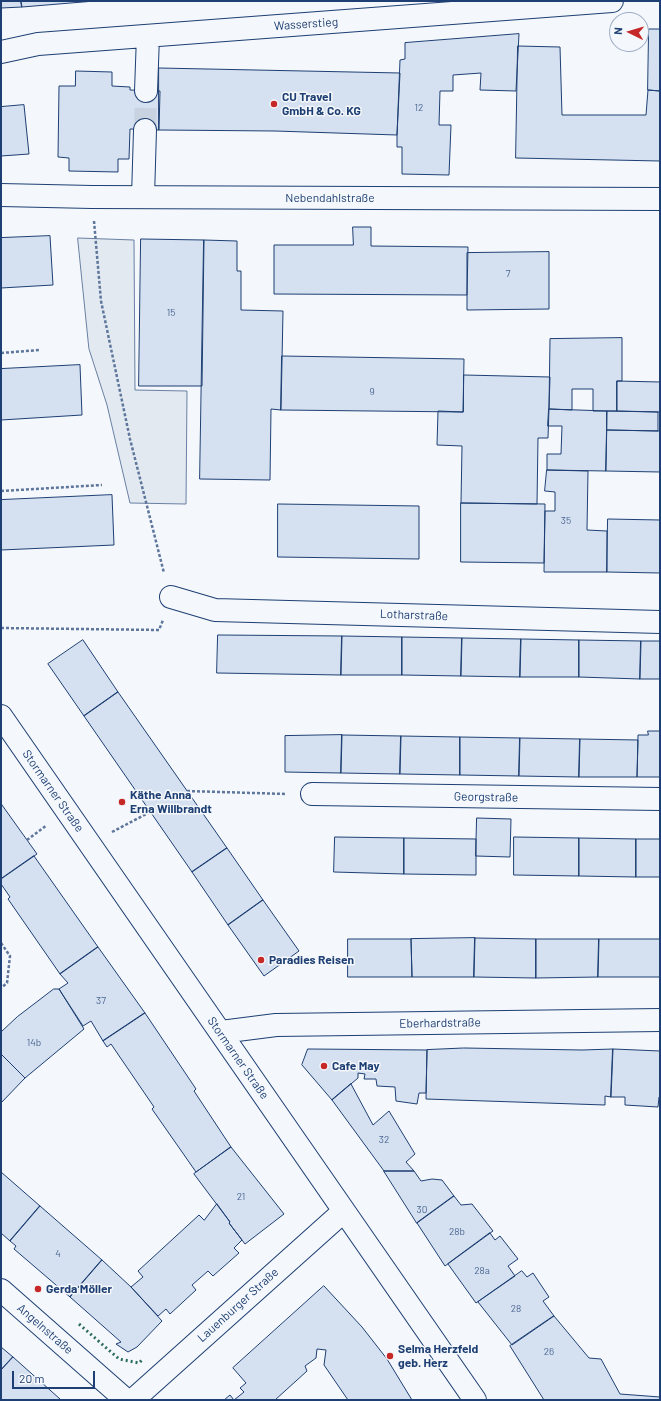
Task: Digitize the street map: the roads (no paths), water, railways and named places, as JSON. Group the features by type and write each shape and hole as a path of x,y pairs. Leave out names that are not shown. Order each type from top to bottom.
{"street":[{"name":"Wasserstieg","path":"1,52 38,44 612,1"},
{"path":"146,90 148,36"},
{"path":"143,197 145,130"},
{"name":"Nebendahlstraße","path":"1,195 92,197 660,199"},
{"name":"Lotharstraße","path":"171,597 215,610 660,622"},
{"name":"Stormarner Straße","path":"1,716 475,1400"},
{"name":"Georgstraße","path":"312,794 660,799"},
{"name":"Eberhardstraße","path":"221,1032 276,1025 660,1020"},
{"name":"Lauenburger Straße","path":"133,1400 344,1211"},
{"name":"Angelnstraße","path":"1,1290 126,1400"}],"tunnel":[{"path":"145,130 146,91"}],"place":[{"name":"CU Travel GmbH & Co. KG","path":"274,104"},
{"name":"Käthe Anna Erna Willbrandt","path":"122,802"},
{"name":"Paradies Reisen","path":"261,960"},
{"name":"Cafe May","path":"324,1066"},
{"name":"Gerda Möller","path":"38,1289"},
{"name":"Selma Herzfeld geb. Herz","path":"390,1356"}]}
